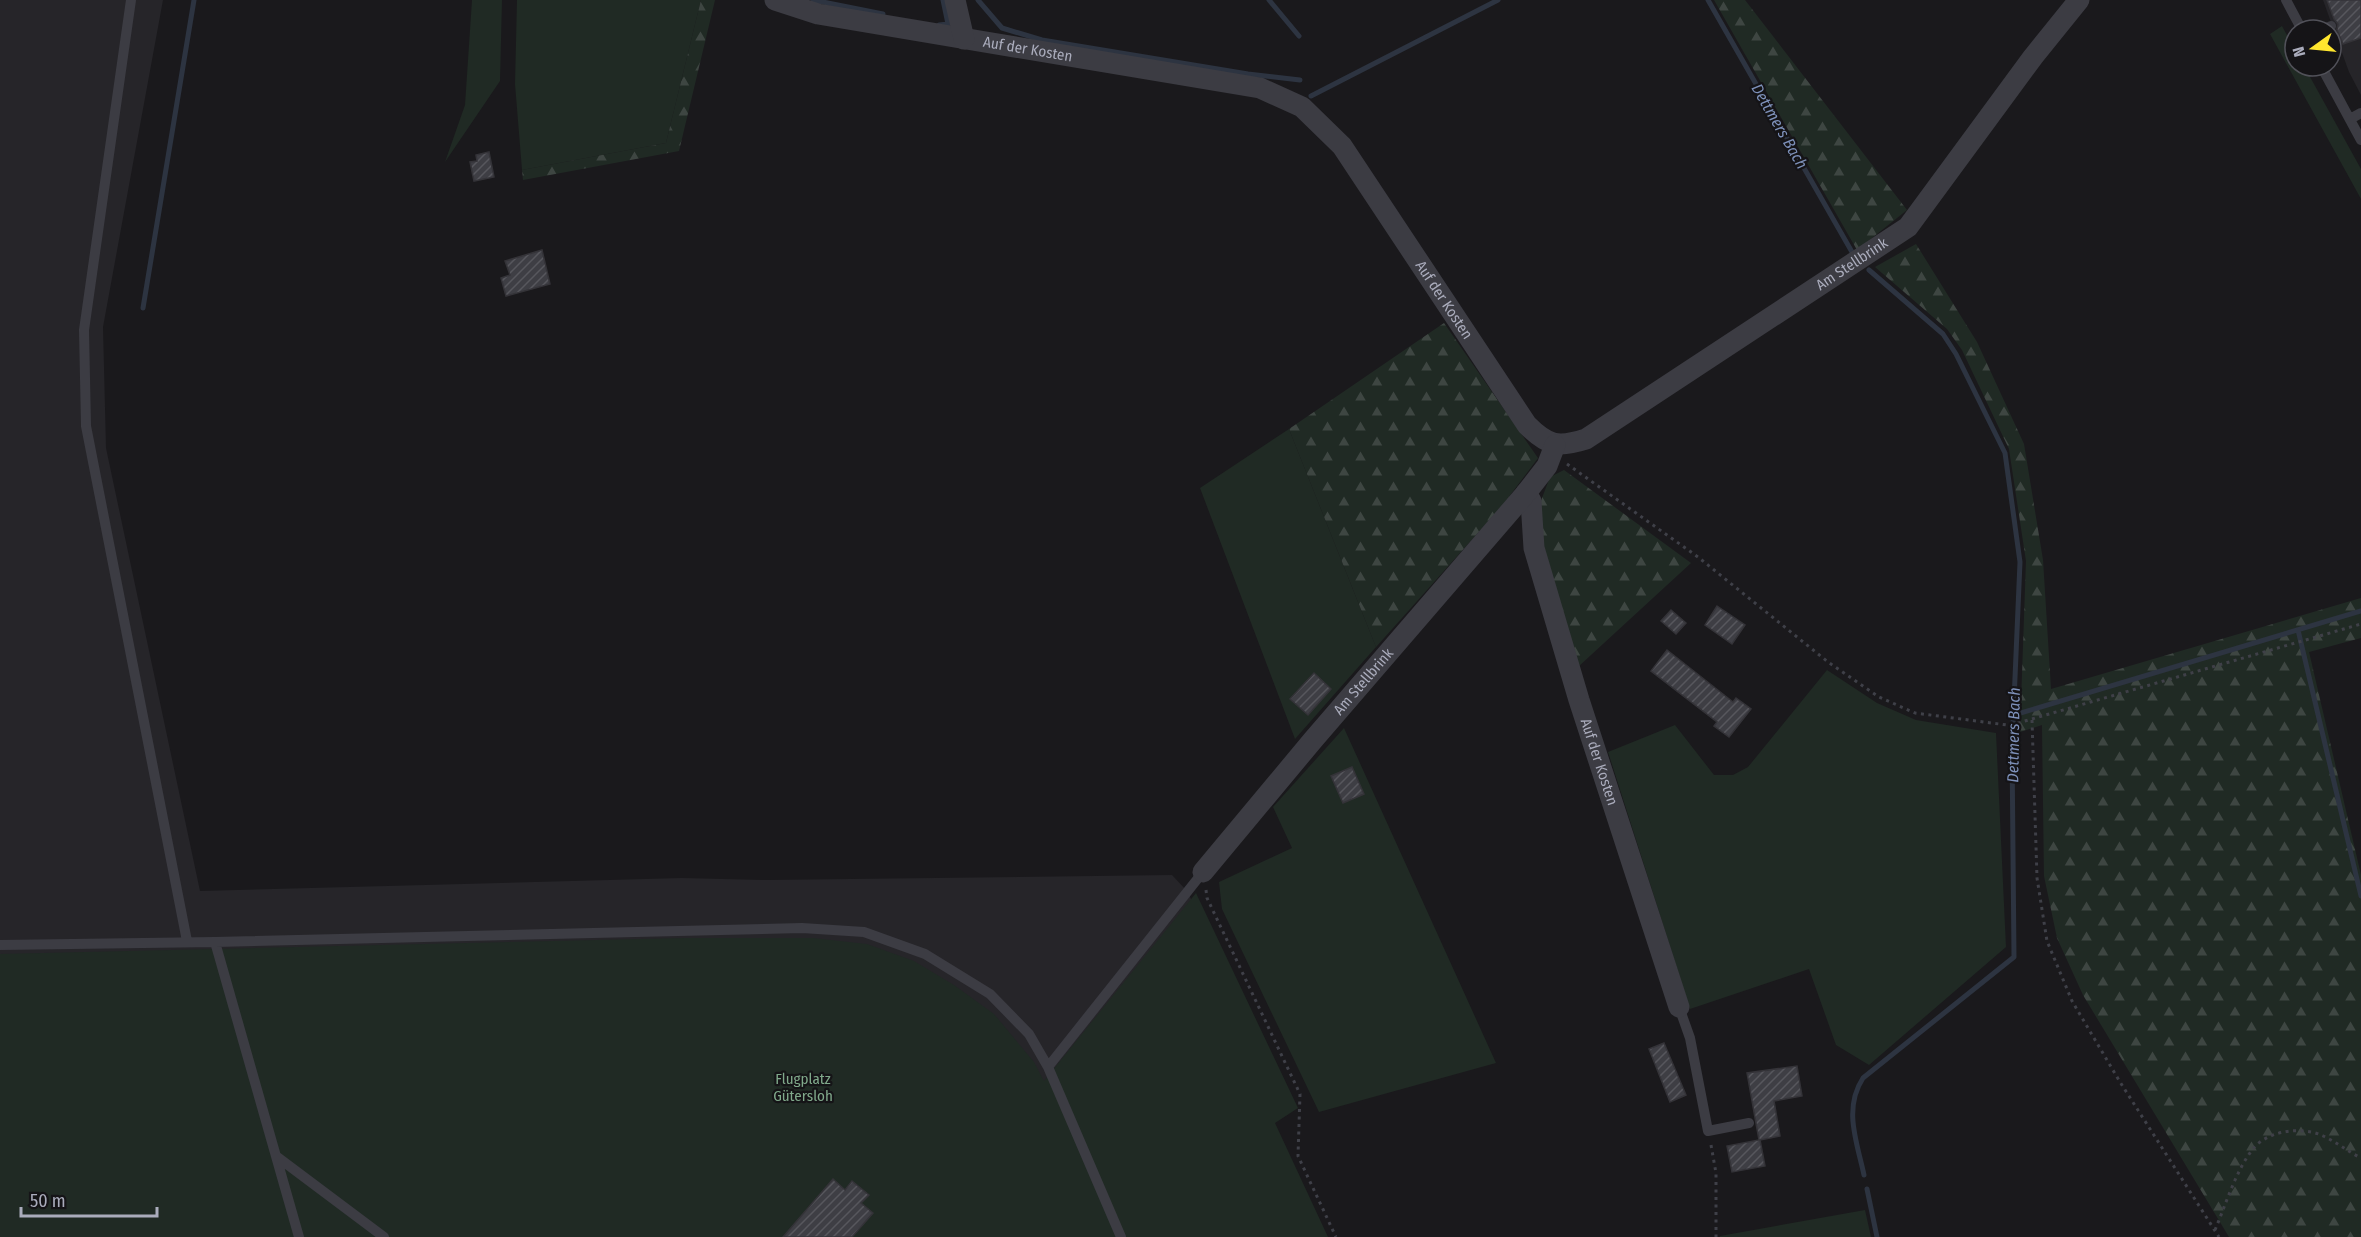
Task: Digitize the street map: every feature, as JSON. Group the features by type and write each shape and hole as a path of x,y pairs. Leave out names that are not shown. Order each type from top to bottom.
{"street":[{"name":"Auf der Kosten","path":"775,0 818,14 1260,88 1302,106 1342,146 1527,425 1540,437 1555,445"},
{"path":"955,0 964,39"},
{"name":"Am Stellbrink","path":"1555,445 1570,444 1586,439 1908,227 2033,57 2079,0"},
{"path":"1526,493 1547,466 1555,445"},
{"name":"Auf der Kosten","path":"1526,493 1531,501 1534,548 1540,570 1579,700 1679,1007"},
{"name":"Am Stellbrink","path":"1203,872 1526,493"}],"lane":[{"path":"131,0 84,330 86,426 188,941"},
{"path":"2286,0 2295,18"},
{"path":"2327,78 2361,140"},
{"path":"2349,119 2361,114"},
{"path":"1048,1067 1203,872"},
{"path":"0,945 802,928 864,932 925,954 990,994 1029,1034 1048,1067 1121,1237"},
{"path":"215,942 299,1237"},
{"path":"1679,1007 1690,1038 1708,1131 1749,1123"},
{"path":"276,1155 384,1237"}],"path":[{"path":"1555,445 1566,462 1698,557 1828,662 1879,697 1915,713 2007,725 2018,723 2361,624"},
{"path":"2032,720 2037,878 2047,941 2072,1001 2120,1082 2219,1237"},
{"path":"1203,872 1207,898 1300,1094 1298,1156 1336,1237"},
{"path":"2215,1230 2238,1176 2253,1148 2271,1136 2294,1129 2319,1134 2361,1158"},
{"path":"1708,1131 1716,1173 1716,1237"}],"shaded area":[{"name":"Flugplatz Gütersloh","path":"0,0 163,0 103,327 106,448 200,891 682,878 767,880 1172,875 1187,891 1294,1105 1272,1121 1326,1237 0,1237"},
{"path":"2323,0 2361,0 2361,95 2343,55 2343,18 2330,18"}],"green space":[{"path":"472,0 502,0 500,81 445,162 465,105"},
{"path":"517,0 701,0 666,143 522,170 515,84"},
{"path":"701,0 715,0 679,151 523,180 522,170 666,143"},
{"path":"1714,0 1745,0 1907,210 1857,250"},
{"path":"2282,26 2283,58 2270,34"},
{"path":"2294,78 2311,78 2361,169 2361,199"},
{"path":"1916,244 1977,342 2024,444 2043,560 2051,689 2361,598 2361,638 2309,652 2361,875 2361,1237 2229,1237 2083,995 2057,938 2044,876 2042,725 2020,732 2026,561 2009,449 1962,350 1947,329 1875,267"},
{"path":"1444,323 1538,458 1502,506 1376,647 1289,429"},
{"path":"1289,429 1376,647 1295,739 1200,488"},
{"path":"1564,470 1691,563 1579,666 1540,546 1539,506 1550,477"},
{"path":"1827,670 1877,703 1916,720 1996,733 2006,947 1869,1065 1836,1045 1809,969 1690,1009 1608,752 1675,725 1714,775 1733,775 1748,767"},
{"path":"1344,728 1496,1063 1319,1112 1222,909 1219,882 1292,848 1273,807"},
{"name":"Flugplatz Gütersloh","path":"1196,893 1298,1108 1275,1123 1328,1237 0,1237 0,954 684,938 813,938 867,944 914,961 954,985 994,1014 1034,1062 1044,1081"},
{"path":"1865,1210 1871,1237 1720,1237 1720,1236"}],"building":[{"path":"2327,0 2361,0 2361,38 2343,44 2343,18 2334,18"},
{"path":"489,152 494,177 474,181 470,162 477,161 476,155"},
{"path":"542,250 550,284 506,296 501,278 510,275 505,261"},
{"path":"1717,606 1745,625 1732,644 1705,625"},
{"path":"1671,610 1686,623 1676,634 1661,621"},
{"path":"1667,650 1733,702 1736,698 1751,709 1729,737 1714,726 1717,722 1651,671"},
{"path":"1314,673 1331,689 1308,715 1290,699"},
{"path":"1352,767 1364,794 1343,803 1331,776"},
{"path":"1664,1043 1686,1095 1670,1102 1649,1049"},
{"path":"1797,1066 1802,1096 1774,1101 1780,1136 1760,1140 1765,1166 1732,1172 1727,1146 1759,1140 1747,1073"},
{"path":"833,1179 845,1190 852,1181 869,1195 861,1203 873,1213 852,1237 783,1237"}],"waterway":[{"path":"143,308 194,0"},
{"path":"813,0 883,14"},
{"path":"939,25 948,24 943,0"},
{"path":"978,0 1002,28 1042,40 1248,74 1300,80"},
{"path":"1269,0 1299,36"},
{"path":"1311,96 1498,0"},
{"name":"Dettmers Bach","path":"1708,0 1852,252"},
{"name":"Dettmers Bach","path":"1864,1175 1853,1126 1854,1102 1863,1078 2014,957 2012,747 2020,562 2005,453 1956,354 1943,334 1869,270"},
{"path":"2014,715 2361,611"},
{"path":"2298,630 2361,896"},
{"name":"Dettmers Bach","path":"1867,1189 1877,1237"}]}
